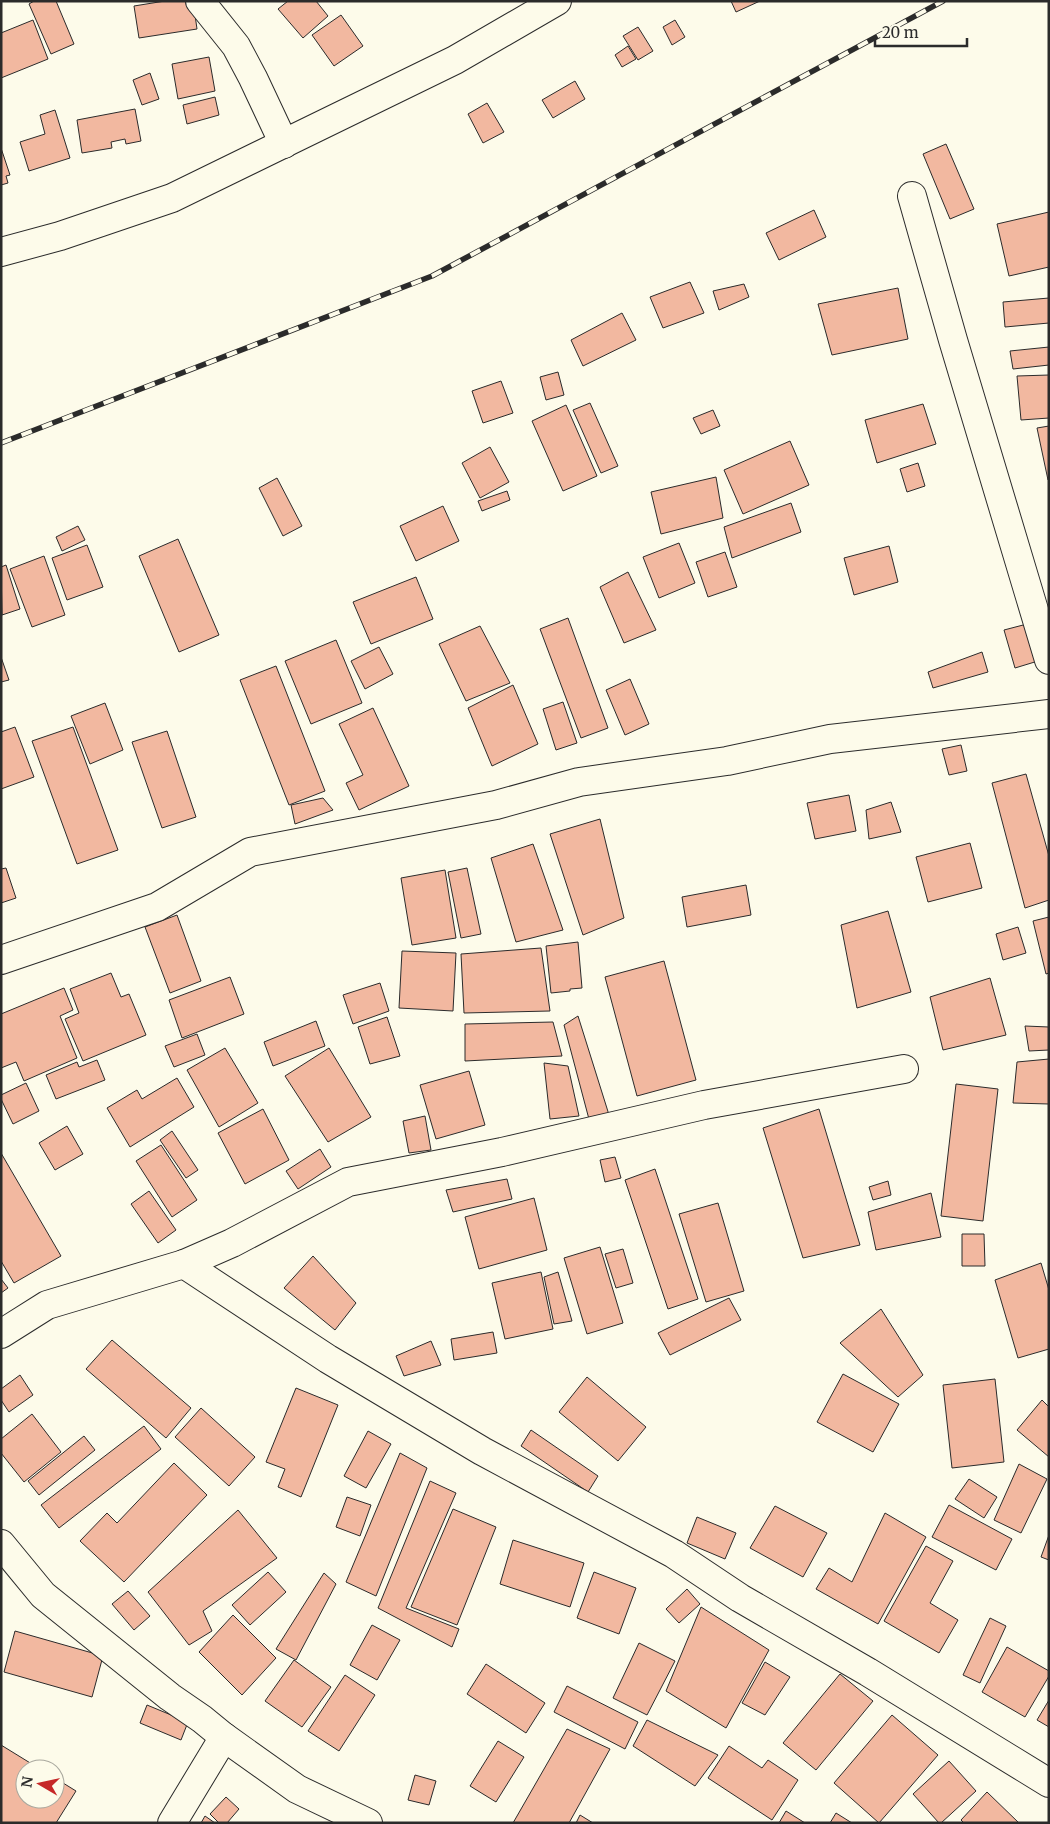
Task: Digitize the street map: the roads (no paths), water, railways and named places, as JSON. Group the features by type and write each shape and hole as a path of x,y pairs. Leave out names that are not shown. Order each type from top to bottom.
{"street":[{"path":"200,1 236,46 284,144"},
{"path":"1,252 60,236 172,198 455,60 557,1"},
{"path":"912,196 1049,660"},
{"path":"1,960 157,907 250,852 496,805 579,782 727,761 830,739 1049,714"},
{"path":"1,1334 47,1306 184,1264 232,1243 348,1182 502,1152 704,1105 904,1069"},
{"path":"184,1264 328,1359 482,1451 674,1554 740,1598 868,1672 1049,1784"},
{"path":"1,1544 43,1595 170,1697 297,1789 368,1823"},
{"path":"172,1823 224,1737"}],"railway":[{"path":"1,443 432,276 943,1"}]}
